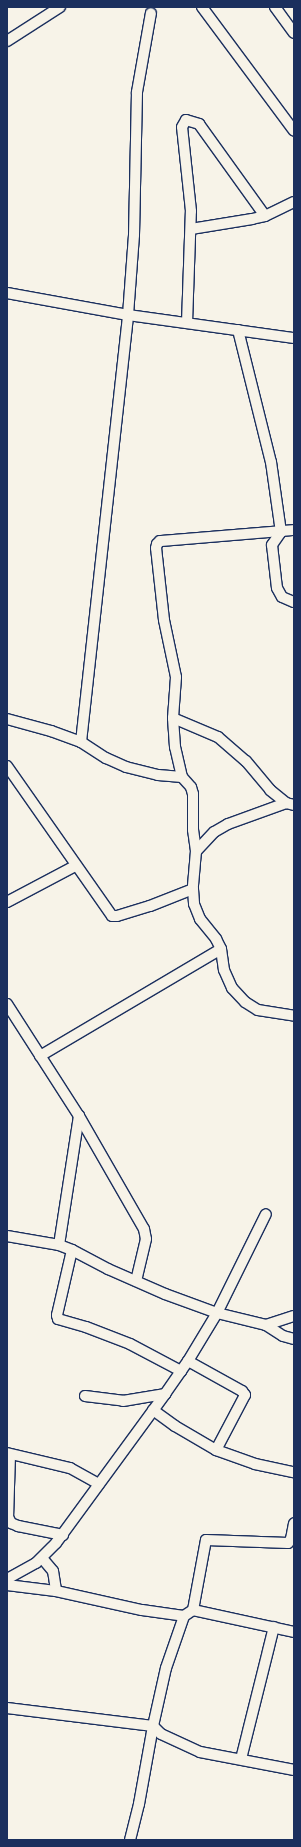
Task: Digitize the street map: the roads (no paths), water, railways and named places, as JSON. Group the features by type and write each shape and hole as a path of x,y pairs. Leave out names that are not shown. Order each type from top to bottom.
{"street":[{"path":"7,41 60,7"},
{"path":"202,7 294,131"},
{"path":"275,7 294,34"},
{"path":"81,742 128,315 134,235 137,92 151,13"},
{"path":"187,323 191,229 190,188 182,127 186,120 199,124 265,216"},
{"path":"191,229 265,216 294,202"},
{"path":"7,293 128,315 294,338"},
{"path":"238,330 272,462 281,532 272,545 277,588 282,597 294,602"},
{"path":"294,530 160,541 156,548 164,620 176,677 173,718 177,759 182,777 191,787 193,794 193,830 196,850 193,889 194,904 200,919 216,939 221,949 224,970 232,988 245,1002 258,1010 294,1016"},
{"path":"173,718 218,736 234,749 270,790 290,804"},
{"path":"7,719 52,731 81,742 106,758 126,767 158,775 182,777"},
{"path":"7,766 75,866 112,916 117,916 150,906 193,889"},
{"path":"196,850 214,832 223,827 290,804"},
{"path":"8,899 75,866"},
{"path":"40,1056 221,949"},
{"path":"7,1004 79,1116 144,1229 146,1239 136,1281"},
{"path":"59,1245 79,1116"},
{"path":"7,1579 42,1558 63,1535 165,1394 188,1361 217,1313 266,1214"},
{"path":"7,1236 59,1245 136,1281 217,1313 266,1325 283,1336 294,1339"},
{"path":"72,1250 56,1315 58,1319 86,1327 130,1344 181,1371"},
{"path":"266,1325 294,1316"},
{"path":"188,1361 242,1391 245,1395 216,1450"},
{"path":"85,1396 123,1401 165,1394"},
{"path":"153,1410 174,1426 216,1450 255,1464 294,1472"},
{"path":"63,1535 18,1526 11,1522 8,1517 9,1454 70,1468 99,1484"},
{"path":"193,1610 206,1540 288,1543 291,1539 294,1523"},
{"path":"42,1558 53,1571 56,1591"},
{"path":"7,1585 56,1591 142,1610 184,1616"},
{"path":"130,1840 139,1804 153,1726 166,1668 184,1616 193,1610 294,1632"},
{"path":"242,1759 274,1627"},
{"path":"7,1708 153,1726 161,1734 200,1752 294,1770"}]}
